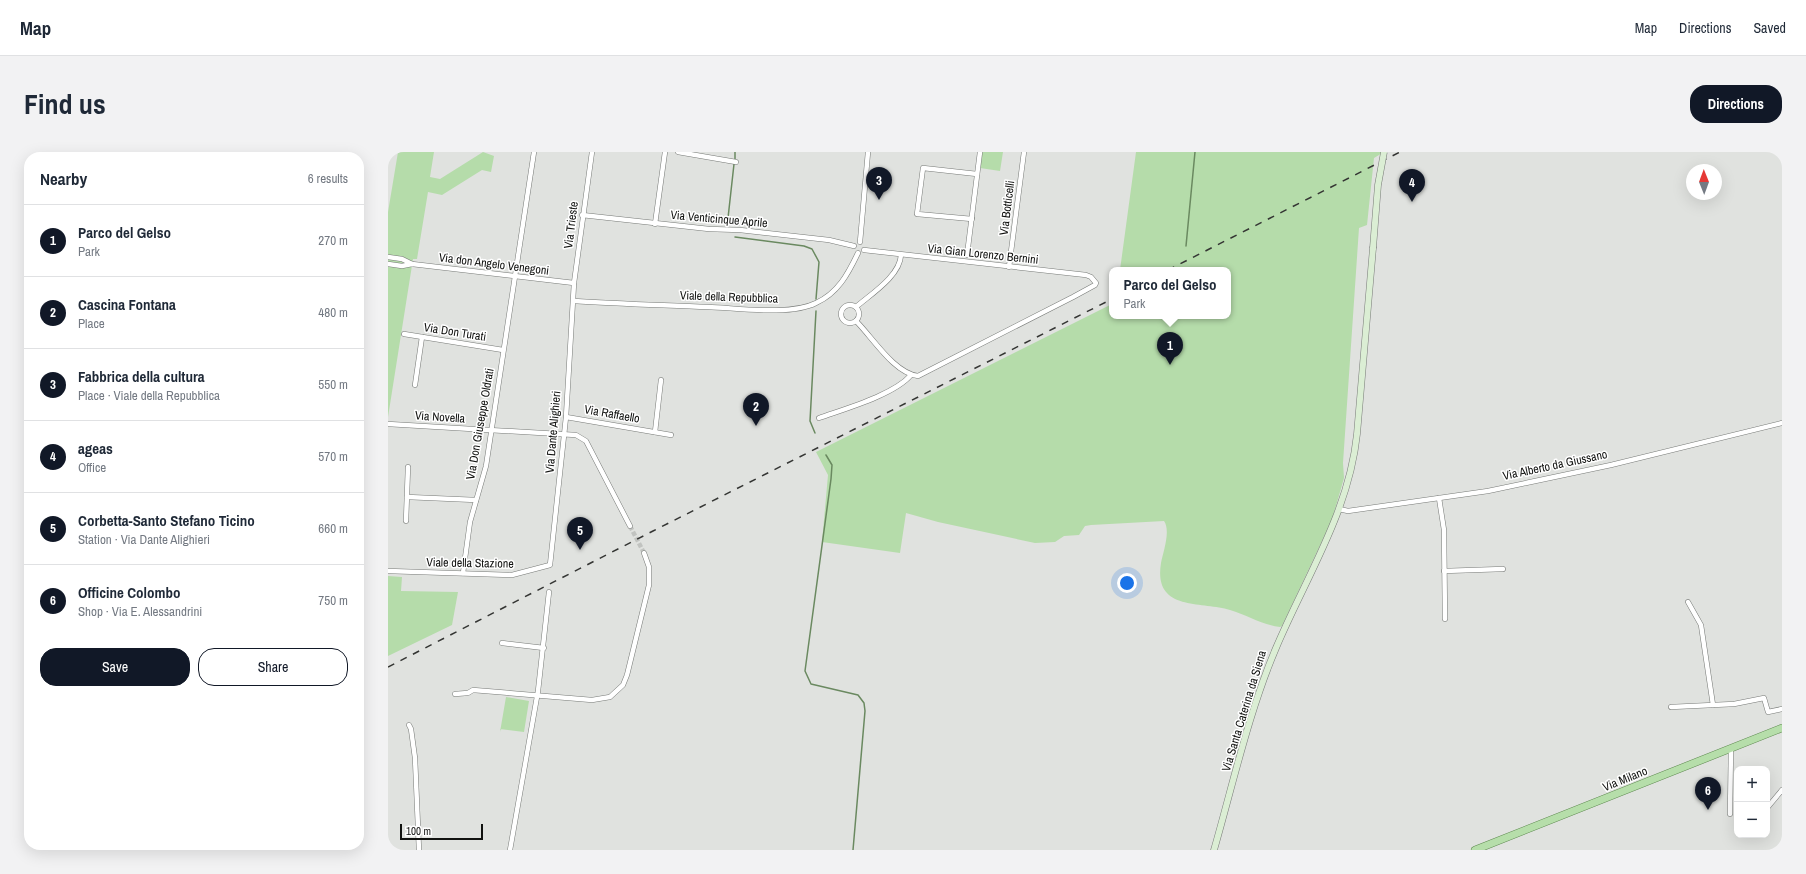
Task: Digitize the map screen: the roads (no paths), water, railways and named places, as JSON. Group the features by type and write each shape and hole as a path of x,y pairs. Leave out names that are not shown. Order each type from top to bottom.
{"main road":[{"name":"Via Milano","path":"1476,850 1488,848 1782,728"}],"street":[{"name":"Via Don Giuseppe Oldrati","path":"463,574 470,522 486,466 490,430 534,152"},
{"name":"Via Trieste","path":"574,301 574,283 582,215 592,152"},
{"path":"655,224 665,152"},
{"path":"678,152 734,162"},
{"path":"860,242 868,152"},
{"path":"967,255 980,152"},
{"name":"Via Botticelli","path":"1009,267 1024,152"},
{"path":"1339,509 1355,451 1377,196 1384,152"},
{"path":"972,220 917,214 923,168 977,174"},
{"name":"Via Venticinque Aprile","path":"582,215 723,231 740,230 829,240 854,246"},
{"path":"860,242 864,245 864,250 858,253 854,250 854,246 860,242"},
{"name":"Via Gian Lorenzo Bernini","path":"864,250 1086,275 1092,277 1096,283 1095,286 918,376 910,375"},
{"name":"Viale della Repubblica","path":"574,301 788,310 799,309 815,304 834,292 846,276 858,253"},
{"path":"856,307 900,265 901,255"},
{"name":"Via don Angelo Venegoni","path":"388,257 402,258 412,264"},
{"name":"Via don Angelo Venegoni","path":"388,264 402,266 412,264 574,283"},
{"name":"Via Dante Alighieri","path":"550,565 566,417 574,301"},
{"path":"846,305 856,307 859,314 856,321 850,323 844,321 840,312 846,305"},
{"path":"819,418 877,396 904,382 910,375 900,370 856,321"},
{"name":"Via Don Turati","path":"404,334 503,350"},
{"path":"415,385 422,337"},
{"name":"Via Raffaello","path":"655,432 661,380"},
{"name":"Via Raffaello","path":"566,417 671,434"},
{"name":"Via Alberto da Giussano","path":"1339,509 1348,511 1488,491 1611,465 1782,423"},
{"name":"Via Novella","path":"388,424 576,435 586,441 630,526"},
{"path":"406,521 408,467"},
{"path":"407,497 476,500"},
{"path":"1439,498 1444,530 1445,619"},
{"name":"Via Santa Caterina da Siena","path":"1214,850 1263,680 1276,646 1339,509"},
{"path":"455,694 468,693 473,690 574,700 600,700 610,697 623,685 627,675 649,585 649,566 644,553"},
{"name":"Viale della Stazione","path":"388,571 512,575 550,565"},
{"path":"1444,571 1503,569"},
{"path":"510,850 537,696 545,641 549,592"},
{"path":"1688,602 1701,625 1713,705"},
{"path":"502,643 544,648"},
{"path":"1671,707 1734,704 1764,698 1768,712 1782,709"},
{"path":"409,725 415,758 419,850"},
{"path":"1730,814 1731,748"},
{"path":"1770,804 1782,790"}],"waterway":[{"path":"735,152 735,160"},
{"path":"1186,246 1195,152"},
{"path":"727,227 734,164"},
{"path":"735,237 804,246 812,249 819,262 816,299"},
{"path":"815,433 810,421 816,311"},
{"path":"826,455 832,465 831,479 805,671 811,684 858,695 864,703 865,711 853,850"}],"tunnel":[{"path":"630,526 644,553"}],"railway":[{"path":"1174,267 1400,152"},
{"path":"388,667 1109,301"}],"place":[{"name":"Fabbrica della cultura","path":"879,200"},
{"name":"ageas","path":"1412,202"},
{"name":"Parco del Gelso","path":"1170,365"},
{"name":"Cascina Fontana","path":"756,426"},
{"name":"Corbetta-Santo Stefano Ticino","path":"580,550"},
{"name":"Officine Colombo","path":"1708,810"}]}
